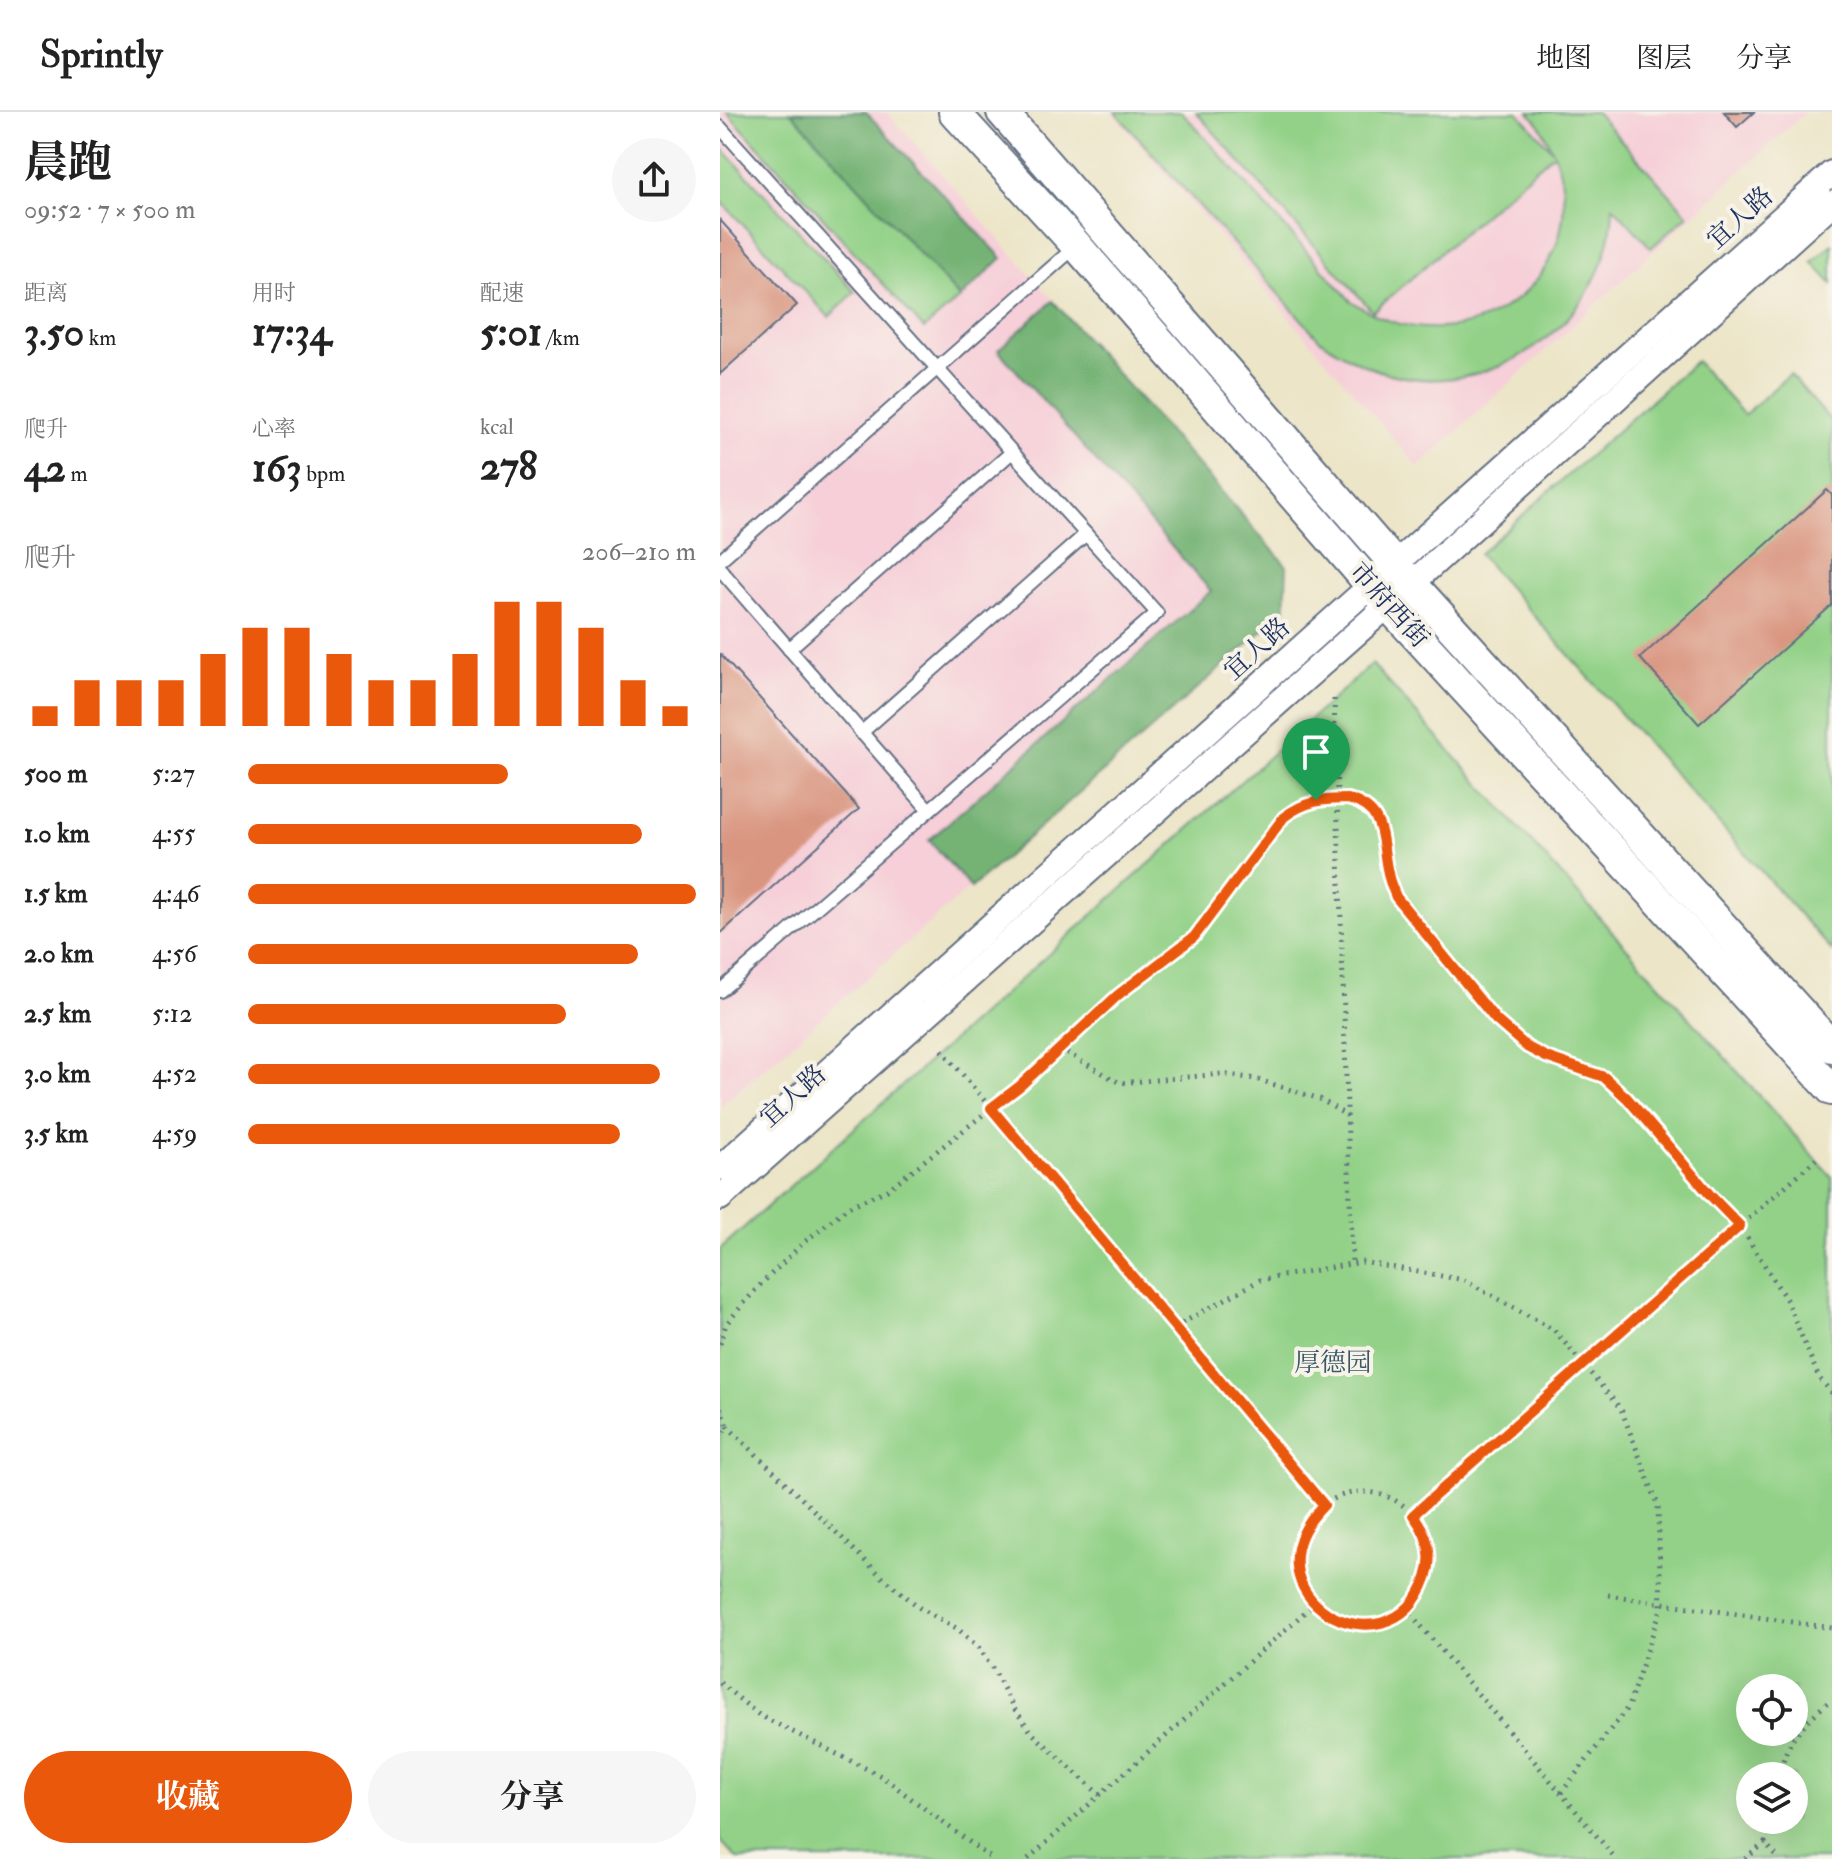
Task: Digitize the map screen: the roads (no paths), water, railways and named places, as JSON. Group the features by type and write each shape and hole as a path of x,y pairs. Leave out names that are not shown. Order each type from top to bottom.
{"street":[{"name":"市府西街","path":"954,112 1089,235 1402,573 1832,1047"},
{"name":"市府西街","path":"1002,112 1089,235 1380,595 1832,1090"},
{"name":"宜人路","path":"720,1198 1380,595 1832,173"},
{"name":"宜人路","path":"1402,573 1832,203"},
{"name":"宜人路","path":"720,1168 1380,595"}],"lane":[{"path":"720,127 1157,613 720,991"},
{"path":"720,560 1089,235"},
{"path":"789,649 1012,452"},
{"path":"861,733 1086,534"},
{"path":"720,569 929,810"}],"park label":[{"name":"厚德园","path":"1333,1363"}]}
